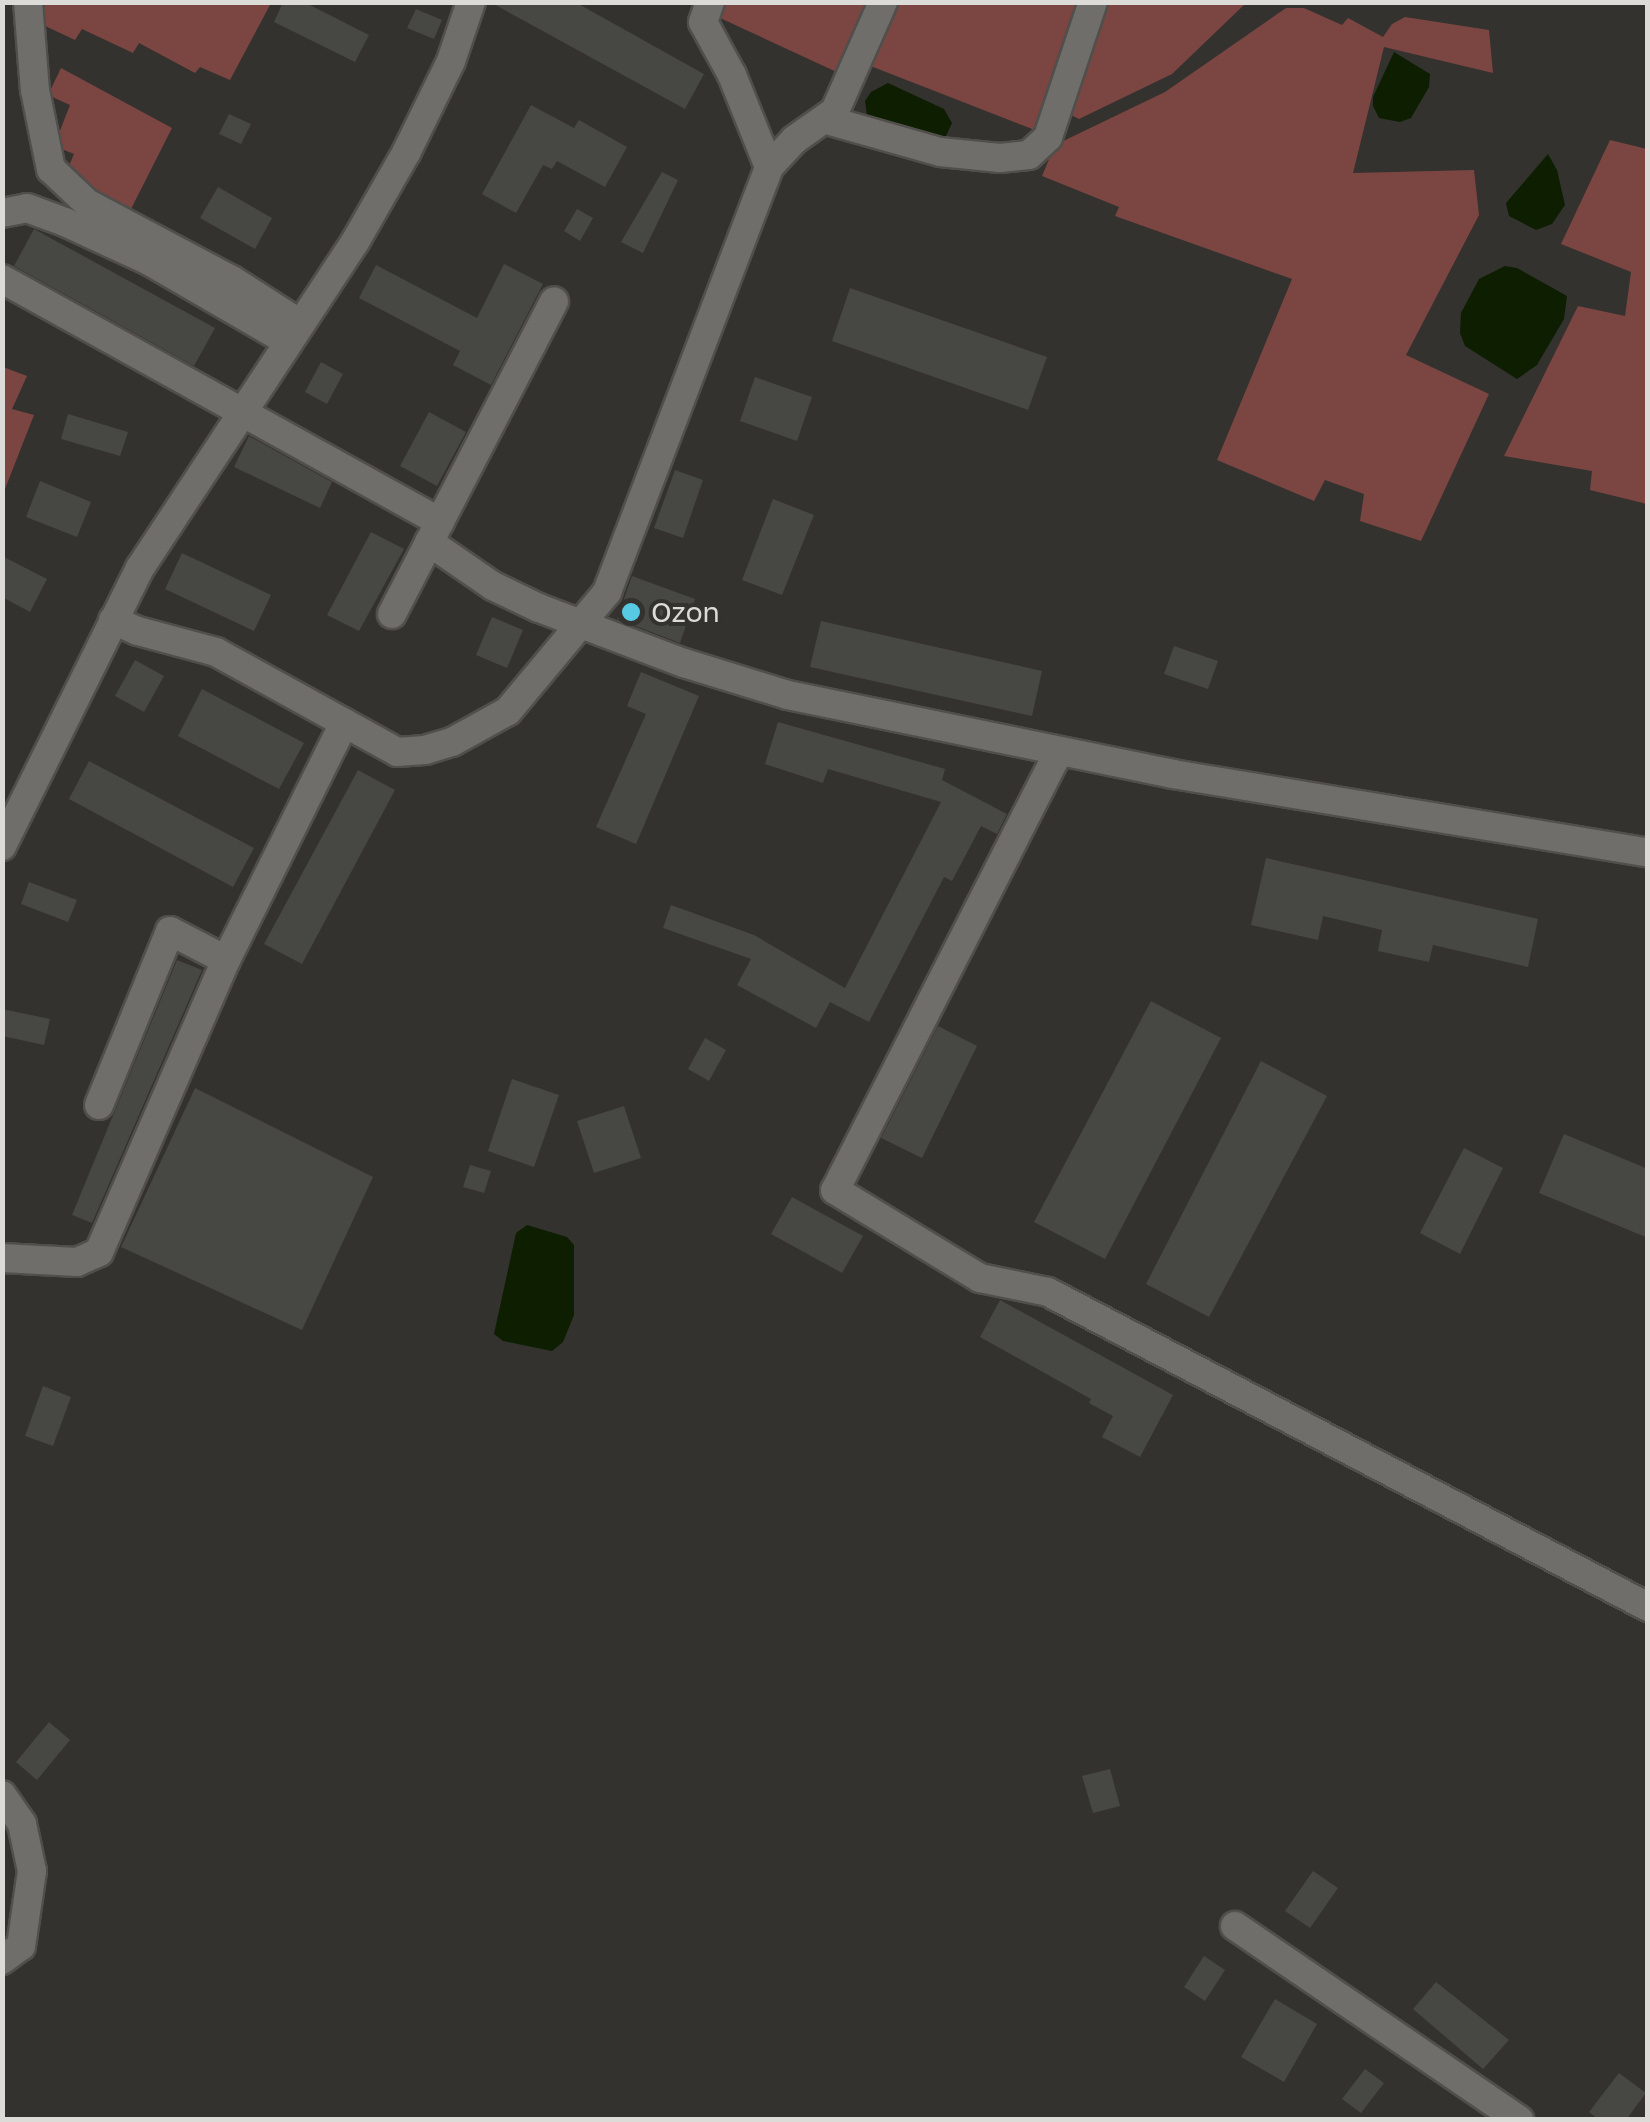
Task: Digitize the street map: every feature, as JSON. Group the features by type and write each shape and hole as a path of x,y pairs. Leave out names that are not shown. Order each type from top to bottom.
{"street":[{"path":"28,2 45,156 67,187 87,203 232,280 293,332"},
{"path":"2,846 140,568 355,242 406,152 450,60 471,2"},
{"path":"710,2 703,22 738,88 768,168"},
{"path":"113,620 216,652 396,752 452,742 508,711 608,592 768,168 794,140 827,120 866,50 884,2"},
{"path":"827,120 940,152 1000,158 1029,155 1048,137 1093,2"},
{"path":"2,214 27,208 65,222 293,332"},
{"path":"2,279 239,413 434,532 494,586 583,626 788,696 1059,751 1648,853"},
{"path":"392,614 554,302"},
{"path":"2,1258 77,1262 99,1252 226,960 344,723"},
{"path":"1059,751 835,1190 980,1278 1048,1292 1648,1607"},
{"path":"99,1104 170,931 226,960"},
{"path":"2,1795 22,1824 32,1872 21,1946 2,1960"},
{"path":"1235,1926 1519,2120"}],"shaded area":[{"path":"41,3 271,3 230,80 200,67 195,73 139,43 133,53 82,29 75,40 41,24"},
{"path":"724,3 870,3 841,74 720,18"},
{"path":"891,3 1076,3 1065,62 1040,132 868,65"},
{"path":"1099,3 1246,3 1172,74 1079,119 1065,112"},
{"path":"1286,8 1304,8 1342,25 1348,18 1383,37 1392,24 1405,17 1489,30 1493,73 1384,47 1353,173 1474,170 1479,215 1406,355 1489,394 1421,541 1360,521 1364,494 1325,480 1314,501 1217,460 1292,279 1115,216 1119,207 1042,176 1055,145 1165,92"},
{"path":"1394,52 1430,74 1429,87 1411,118 1400,122 1379,118 1373,106 1373,97"},
{"path":"61,68 172,128 130,211 66,173 74,154 54,146 70,105 48,95"},
{"path":"888,83 944,109 952,123 945,138 938,143 867,116 865,101 871,92"},
{"path":"1610,140 1647,149 1647,504 1590,490 1592,471 1504,456 1578,306 1625,316 1631,272 1561,244"},
{"path":"1548,154 1557,170 1565,205 1552,224 1536,230 1509,216 1506,203"},
{"path":"1505,266 1517,268 1567,296 1564,319 1537,365 1517,379 1465,346 1460,333 1461,313 1479,279"},
{"path":"3,367 27,376 12,409 34,415 3,494"},
{"path":"527,1225 567,1237 574,1245 574,1315 563,1342 552,1351 503,1341 494,1334 516,1233"}],"building":[{"path":"283,2 304,2 369,35 355,62 274,22"},
{"path":"490,2 575,2 704,74 685,109"},
{"path":"416,9 442,20 434,39 407,28"},
{"path":"531,105 574,128 579,120 627,147 605,187 557,161 552,169 543,165 516,213 482,194"},
{"path":"229,114 251,124 241,144 219,134"},
{"path":"662,172 678,180 643,253 621,242"},
{"path":"218,187 272,218 255,249 200,218"},
{"path":"577,209 593,218 580,241 564,231"},
{"path":"34,229 215,328 194,366 14,266"},
{"path":"504,264 543,284 491,385 453,365 460,351 359,298 376,265 477,318"},
{"path":"850,288 1047,357 1028,410 832,341"},
{"path":"321,362 343,374 327,404 305,392"},
{"path":"755,377 812,397 797,441 740,421"},
{"path":"429,412 466,432 437,486 400,466"},
{"path":"68,414 128,432 120,456 61,439"},
{"path":"249,436 332,482 320,508 234,467"},
{"path":"675,470 703,480 683,538 654,528"},
{"path":"40,481 91,502 77,537 26,517"},
{"path":"773,499 814,515 782,595 742,580"},
{"path":"371,532 404,549 359,631 327,615"},
{"path":"182,553 271,595 254,631 165,589"},
{"path":"2,556 47,579 30,612 2,597"},
{"path":"632,576 695,599 680,643 617,619"},
{"path":"492,617 523,630 507,668 476,655"},
{"path":"821,621 1042,671 1032,716 810,667"},
{"path":"1174,646 1218,661 1208,689 1164,674"},
{"path":"135,660 164,676 144,712 115,696"},
{"path":"641,672 699,696 636,844 596,827 646,714 627,706"},
{"path":"202,689 304,743 279,789 178,736"},
{"path":"778,722 945,769 942,780 1007,814 997,834 981,826 952,881 944,877 869,1022 830,1002 816,1028 737,985 751,959 663,928 671,905 754,935 845,988 941,802 828,769 823,783 765,764"},
{"path":"89,761 254,848 233,887 69,799"},
{"path":"358,770 395,790 302,964 264,944"},
{"path":"1266,858 1538,919 1528,967 1433,945 1429,962 1378,951 1382,930 1323,916 1318,940 1251,925"},
{"path":"29,882 77,900 68,922 21,904"},
{"path":"177,960 202,970 92,1223 72,1215"},
{"path":"1151,1001 1221,1038 1105,1259 1034,1222"},
{"path":"2,1009 50,1019 44,1045 2,1036"},
{"path":"938,1026 977,1046 922,1158 881,1138"},
{"path":"705,1038 726,1050 709,1081 688,1069"},
{"path":"1261,1061 1327,1096 1209,1317 1146,1284"},
{"path":"512,1079 559,1095 534,1167 488,1151"},
{"path":"195,1088 373,1177 302,1330 121,1247"},
{"path":"624,1106 641,1158 594,1173 577,1121"},
{"path":"1564,1134 1648,1169 1648,1238 1539,1193"},
{"path":"1464,1148 1503,1168 1460,1254 1420,1233"},
{"path":"470,1165 491,1171 484,1193 463,1187"},
{"path":"792,1197 863,1236 842,1273 771,1234"},
{"path":"1000,1300 1173,1395 1140,1457 1102,1437 1113,1416 1089,1403 1091,1399 980,1337"},
{"path":"43,1386 71,1397 53,1446 25,1436"},
{"path":"49,1722 70,1740 37,1780 16,1762"},
{"path":"1110,1769 1120,1806 1093,1813 1082,1776"},
{"path":"1313,1871 1338,1888 1310,1928 1285,1911"},
{"path":"1204,1956 1225,1970 1205,2001 1184,1987"},
{"path":"1436,1982 1509,2040 1483,2069 1413,2009"},
{"path":"1275,1999 1317,2024 1284,2082 1241,2057"},
{"path":"1365,2069 1384,2083 1361,2113 1342,2099"},
{"path":"1619,2073 1646,2093 1626,2120 1599,2120 1589,2112"}],"place":[{"name":"Ozon","path":"631,612"}]}
